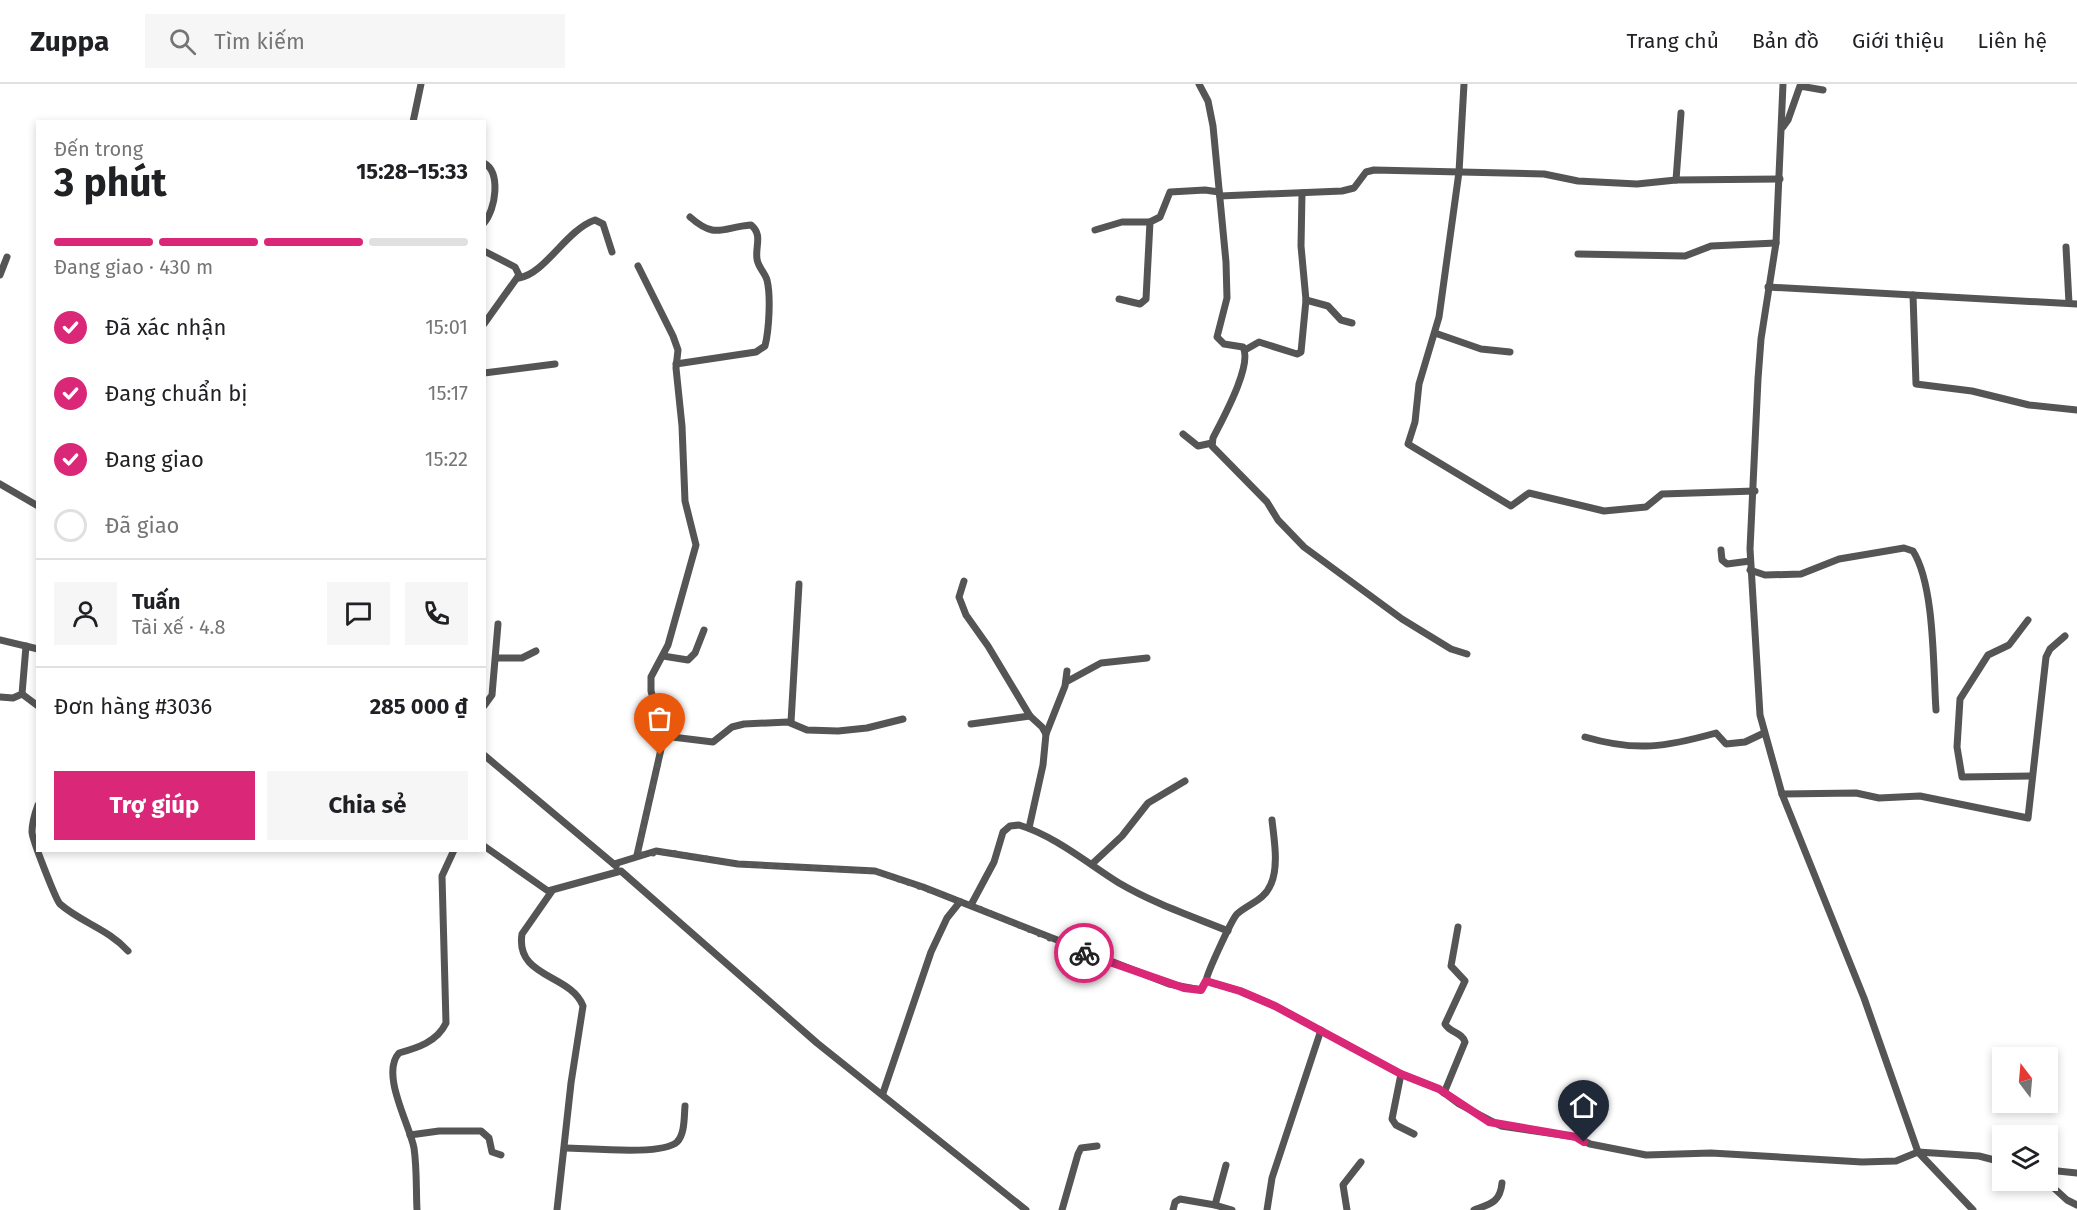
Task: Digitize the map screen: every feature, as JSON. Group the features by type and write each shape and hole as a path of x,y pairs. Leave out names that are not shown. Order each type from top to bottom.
{"street":[{"path":"412,120 421,84"},
{"path":"1199,84 1211,112 1228,287 1216,337 1224,344 1245,350 1259,342 1297,354 1301,352 1306,300 1301,246 1302,193"},
{"path":"1464,84 1459,172 1435,333 1426,357 1416,397 1415,422 1407,443 1433,461 1509,505 1515,506 1521,496 1529,492 1604,511 1646,507 1662,494 1755,491"},
{"path":"1783,84 1783,127 1776,243 1768,287 1758,379 1755,491 1750,561 1760,715 1782,794 1864,998 1918,1152 1973,1210"},
{"path":"1783,127 1788,120 1800,86 1823,90"},
{"path":"1676,180 1681,113"},
{"path":"486,164 492,168 495,175 491,213 486,220"},
{"path":"1095,230 1122,222 1150,222 1160,217 1168,194 1173,191 1219,194 1302,193 1354,189 1369,171 1544,174 1578,181 1626,184 1676,180 1780,178"},
{"path":"676,364 759,351 765,346 767,333 767,280 757,259 759,241 755,228 746,225 728,231 712,231 690,217"},
{"path":"486,321 519,278 536,268 582,224 595,220 603,224 612,252"},
{"path":"1119,299 1140,304 1146,299 1150,222"},
{"path":"1578,254 1685,256 1711,246 1776,243"},
{"path":"2066,247 2069,303"},
{"path":"486,252 515,267 519,278"},
{"path":"0,275 7,257"},
{"path":"637,855 664,736 650,684 656,664 663,656 696,545 685,501 676,364 678,350 638,266"},
{"path":"1768,287 2077,304"},
{"path":"1914,296 1916,384 1972,391 2029,405 2077,410"},
{"path":"1306,300 1328,306 1341,320 1352,323"},
{"path":"1435,333 1481,349 1510,352"},
{"path":"1245,350 1246,356 1240,378 1212,443 1218,455 1267,502 1278,520 1304,547 1402,619 1451,649 1467,654"},
{"path":"486,373 555,364"},
{"path":"1183,434 1198,446 1212,443"},
{"path":"0,484 36,505"},
{"path":"1750,570 1765,575 1801,574 1839,559 1904,548 1913,551 1922,571 1930,617 1935,710"},
{"path":"1721,550 1722,560 1727,564 1750,561"},
{"path":"964,580 960,591 963,609 1030,716 1046,734"},
{"path":"791,722 800,584"},
{"path":"2028,620 2009,645 1988,655 1980,671 1963,693 1959,704 1957,747 1962,777 2032,776"},
{"path":"486,703 492,695 497,658 498,624"},
{"path":"663,656 688,660 694,653 704,630"},
{"path":"1782,794 1856,794 1879,798 1920,796 2028,818 2046,657 2050,649 2065,636"},
{"path":"0,640 36,648"},
{"path":"22,694 26,646"},
{"path":"497,658 522,658 536,651"},
{"path":"1066,682 1101,663 1147,658"},
{"path":"1029,828 1043,765 1046,734 1066,682 1067,671"},
{"path":"0,697 13,698 22,694"},
{"path":"22,694 36,704"},
{"path":"971,724 1030,716"},
{"path":"664,736 713,742 734,726 791,722 807,730 838,731 867,728 903,718"},
{"path":"1585,737 1610,744 1660,747 1716,733 1726,744 1745,742 1764,734"},
{"path":"486,757 614,864 817,1043 883,1093 959,1159 1026,1210"},
{"path":"1092,864 1122,836 1148,803 1185,782"},
{"path":"36,817 33,836 36,843"},
{"path":"614,864 637,855 662,852 738,864 875,871 922,887 958,903 971,905 1082,952 1169,984 1201,990 1206,981 1207,970 1234,917 1262,898 1272,883 1274,841 1272,819"},
{"path":"971,905 994,862 1005,830 1015,825 1029,828 1150,899 1228,931"},
{"path":"486,848 534,884 552,891 621,871"},
{"path":"40,852 55,898 70,911 105,931 129,951"},
{"path":"417,1210 415,1157 395,1086 394,1061 399,1053 420,1046 436,1037 446,1023 442,876 453,852"},
{"path":"552,891 522,934 521,940 528,962 542,974 571,989 583,1006 557,1210"},
{"path":"883,1093 931,952 947,918 958,903"},
{"path":"1444,1093 1465,1042 1462,1036 1445,1024 1464,984 1464,978 1454,972 1451,966 1458,927"},
{"path":"1206,981 1240,991 1321,1030 1401,1074 1444,1093 1459,1104 1501,1126 1576,1137 1590,1144 1628,1153 1776,1156 1862,1162 1896,1161 1918,1152 1979,1156 1992,1159"},
{"path":"1267,1210 1272,1178 1321,1030"},
{"path":"1401,1074 1392,1119 1396,1125 1414,1134"},
{"path":"565,1148 636,1151 671,1146 680,1137 685,1106"},
{"path":"410,1135 439,1131 481,1131 489,1138 492,1152 501,1155"},
{"path":"1062,1210 1081,1148 1097,1146"},
{"path":"1347,1210 1343,1185 1361,1162"},
{"path":"1215,1205 1226,1165"},
{"path":"2058,1171 2077,1173"},
{"path":"1474,1210 1493,1204 1500,1195 1502,1183"},
{"path":"2057,1191 2077,1205"},
{"path":"1173,1210 1175,1202 1180,1199 1232,1210"}],"way so far":[{"path":"660,755 656,782 637,855 656,851 738,864 875,871 922,887 958,903 971,905 1084,953"}],"route":[{"path":"1084,953 1184,988 1201,990 1206,981 1240,991 1277,1007 1401,1074 1439,1089 1489,1122 1518,1129 1576,1137 1584,1142"}]}
